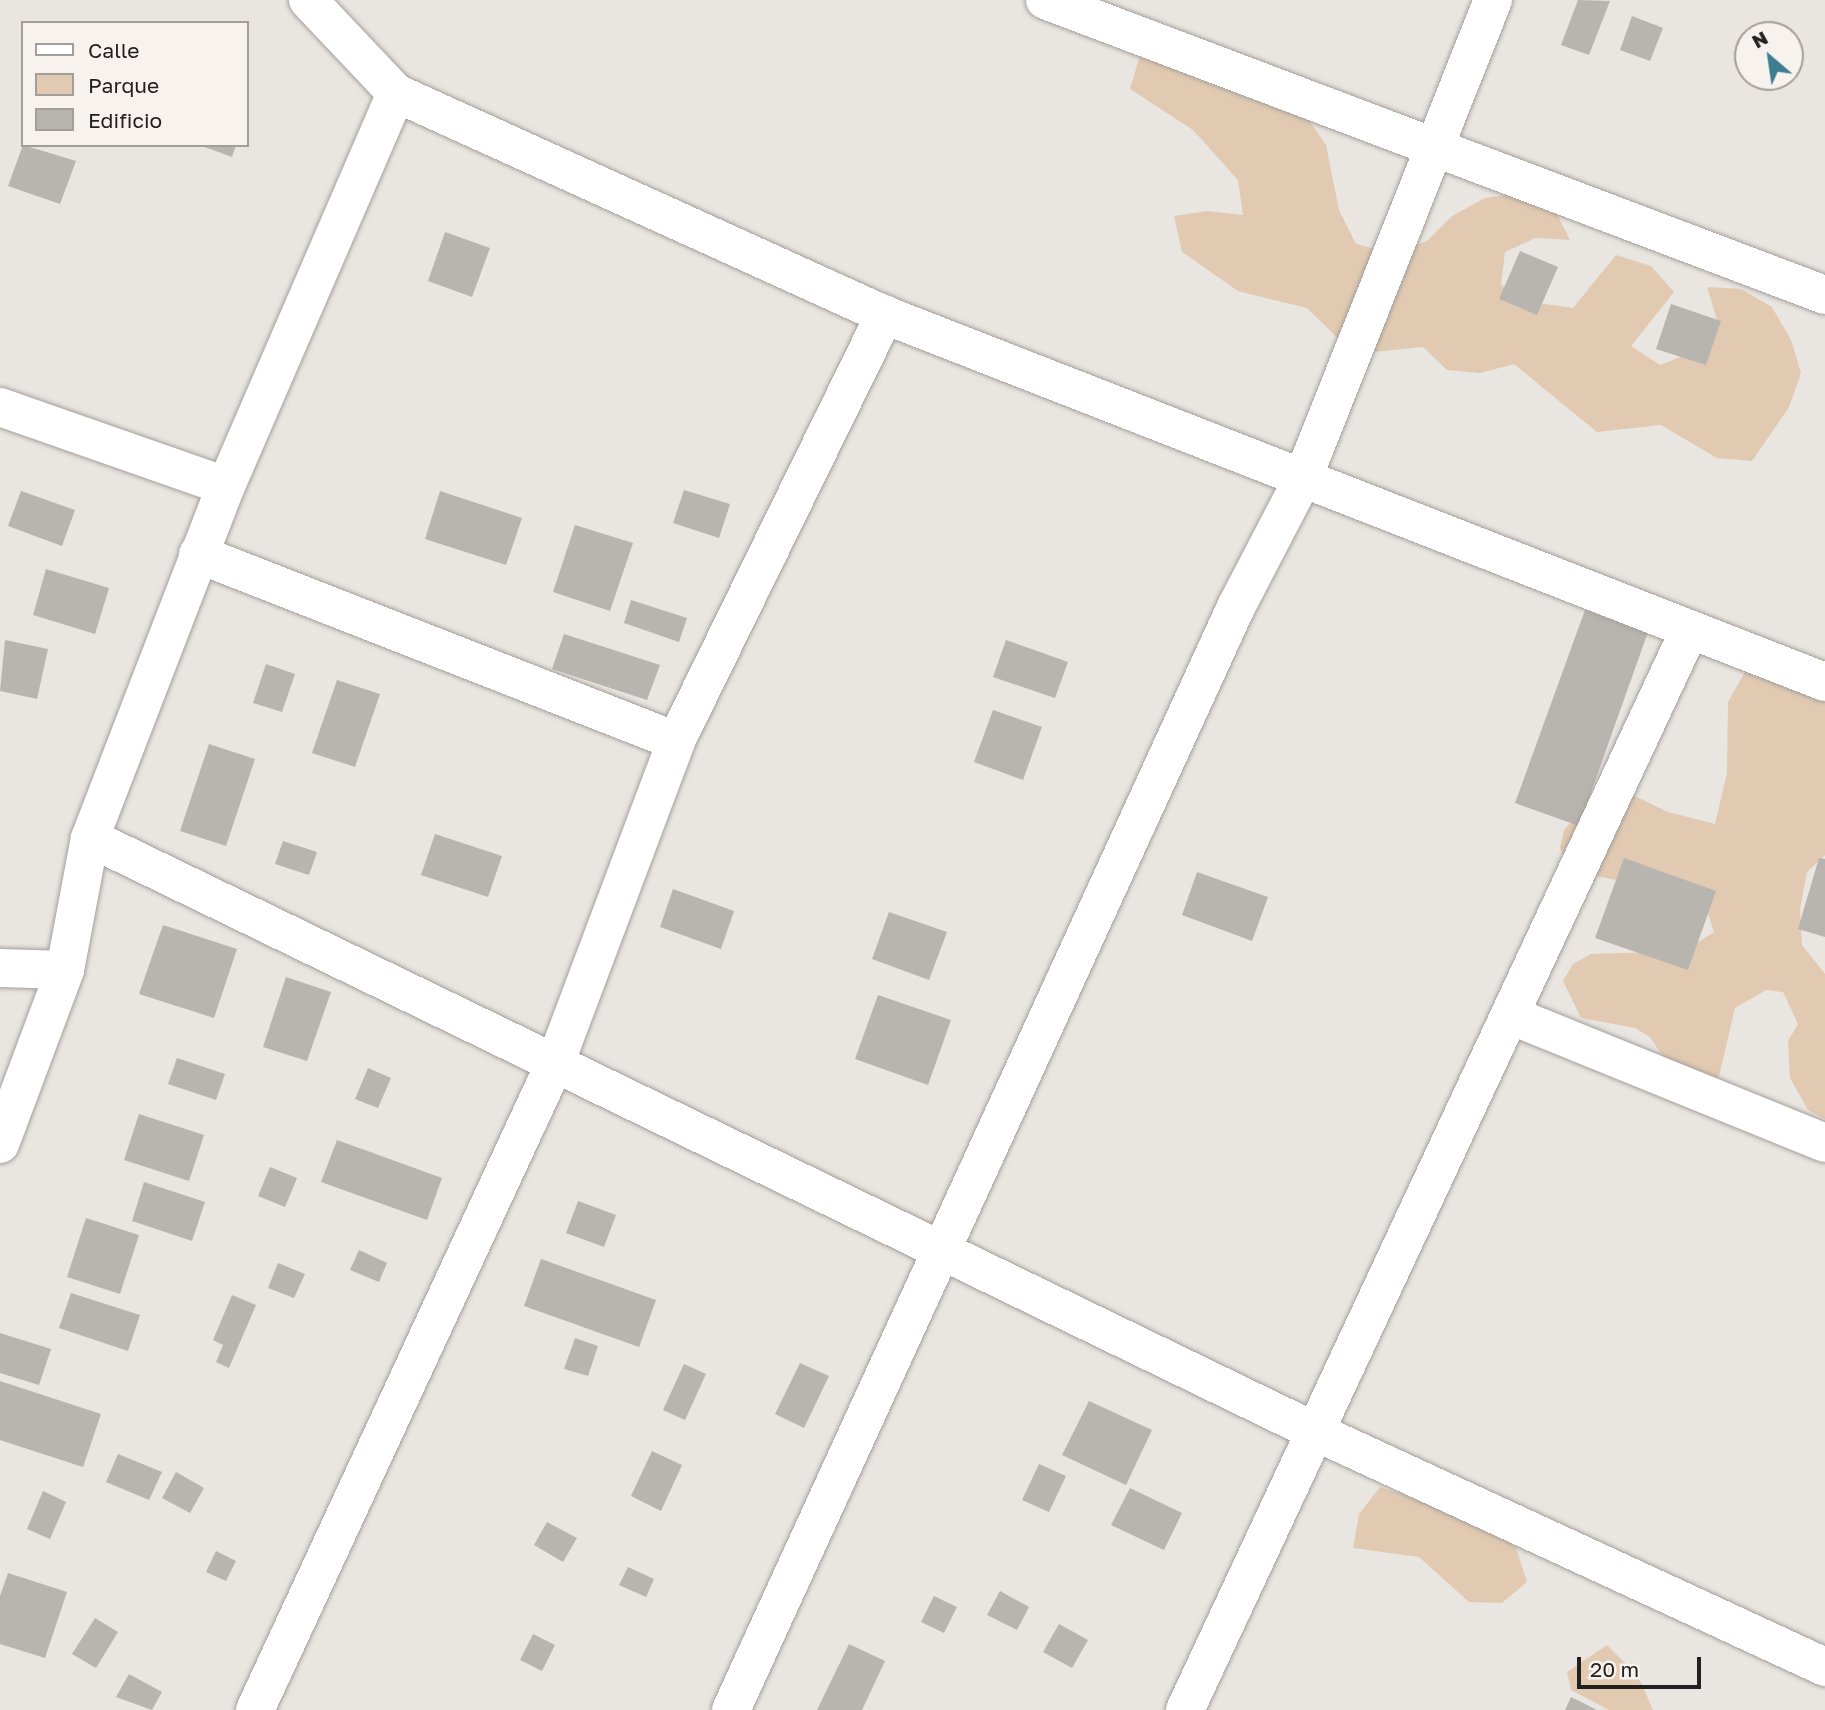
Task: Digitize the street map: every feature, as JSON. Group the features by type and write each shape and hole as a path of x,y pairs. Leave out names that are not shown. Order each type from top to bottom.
{"street":[{"path":"308,0 396,93 885,315 1825,682"},
{"path":"1045,0 1825,295"},
{"path":"731,1710 938,1250 1236,607 1302,480 1438,149 1493,0"},
{"path":"0,1144 65,970 90,838 198,554 396,93"},
{"path":"255,1710 556,1061 676,741 885,315"},
{"path":"0,407 226,486"},
{"path":"198,554 676,741"},
{"path":"1185,1710 1689,631"},
{"path":"90,838 556,1061 938,1250 1317,1432 1825,1667"},
{"path":"0,968 65,970"},
{"path":"1510,1015 1825,1143"}],"green space":[{"path":"1141,52 1306,116 1326,145 1339,210 1356,244 1392,254 1427,241 1452,216 1485,198 1521,193 1554,208 1570,240 1535,238 1505,252 1501,285 1531,302 1573,308 1616,255 1651,266 1674,292 1631,346 1660,365 1693,352 1717,320 1707,287 1741,289 1772,307 1791,340 1801,373 1789,407 1752,461 1717,458 1661,425 1597,432 1514,364 1480,373 1447,370 1423,347 1354,354 1307,308 1238,291 1182,252 1174,216 1207,211 1243,215 1238,180 1193,130 1130,89"},
{"path":"1746,670 1825,681 1825,855 1807,872 1800,909 1802,945 1825,974 1825,1119 1808,1110 1790,1078 1788,1041 1798,1024 1783,992 1766,990 1735,1008 1717,1085 1670,1067 1650,1037 1635,1028 1581,1018 1563,981 1573,964 1591,954 1684,951 1714,932 1703,898 1582,873 1567,864 1560,848 1564,830 1587,803 1620,789 1668,812 1715,824 1727,773 1728,702"},
{"path":"1380,1487 1489,1524 1516,1548 1527,1582 1502,1603 1469,1602 1419,1557 1353,1548 1359,1514"},
{"path":"1607,1645 1638,1676 1653,1710 1609,1710 1571,1690 1567,1672"}],"building":[{"path":"1578,0 1610,1 1589,55 1561,45"},
{"path":"1632,16 1663,28 1650,61 1620,50"},
{"path":"22,147 76,161 60,204 8,186"},
{"path":"204,147 235,147 232,157"},
{"path":"445,232 490,248 472,297 428,281"},
{"path":"1520,251 1558,267 1537,315 1499,299"},
{"path":"1671,304 1721,321 1706,365 1656,349"},
{"path":"684,490 730,504 719,538 673,523"},
{"path":"21,491 75,510 62,546 8,526"},
{"path":"440,491 522,518 506,565 425,539"},
{"path":"575,525 633,543 610,611 553,592"},
{"path":"46,569 109,588 95,634 33,615"},
{"path":"631,600 687,618 679,642 624,623"},
{"path":"1585,610 1648,632 1579,826 1515,803"},
{"path":"564,634 660,665 647,700 552,669"},
{"path":"5,640 48,649 37,699 0,691"},
{"path":"1006,640 1068,662 1055,698 993,677"},
{"path":"266,664 295,674 282,712 253,703"},
{"path":"337,680 380,694 355,767 312,753"},
{"path":"993,710 1042,727 1023,780 974,762"},
{"path":"209,744 255,759 226,846 180,831"},
{"path":"435,834 502,856 488,897 421,875"},
{"path":"283,841 317,852 309,875 275,864"},
{"path":"1624,858 1716,891 1688,970 1595,938"},
{"path":"1819,858 1825,859 1825,937 1798,929"},
{"path":"1197,872 1268,897 1252,941 1182,915"},
{"path":"673,889 734,911 721,949 660,927"},
{"path":"889,912 947,932 929,980 872,959"},
{"path":"163,925 237,949 214,1018 139,994"},
{"path":"286,977 331,992 307,1061 263,1047"},
{"path":"878,995 951,1020 928,1085 855,1059"},
{"path":"177,1058 225,1074 216,1100 168,1084"},
{"path":"368,1068 391,1078 378,1108 355,1099"},
{"path":"139,1114 204,1135 189,1181 124,1160"},
{"path":"337,1140 442,1178 427,1220 321,1182"},
{"path":"270,1167 297,1178 285,1207 258,1196"},
{"path":"144,1182 205,1202 192,1241 132,1221"},
{"path":"578,1201 616,1215 604,1247 566,1233"},
{"path":"86,1218 139,1235 120,1294 67,1277"},
{"path":"359,1250 387,1263 379,1282 350,1270"},
{"path":"541,1259 656,1300 639,1347 524,1306"},
{"path":"278,1263 305,1274 294,1298 268,1288"},
{"path":"71,1293 140,1315 128,1351 59,1328"},
{"path":"232,1295 256,1305 229,1368 216,1362 223,1345 213,1340"},
{"path":"0,1333 51,1349 39,1385 0,1373"},
{"path":"575,1338 598,1346 588,1376 564,1369"},
{"path":"800,1363 829,1376 804,1428 775,1414"},
{"path":"684,1364 706,1374 685,1420 663,1410"},
{"path":"0,1381 101,1414 83,1467 0,1440"},
{"path":"1089,1401 1152,1430 1126,1485 1062,1455"},
{"path":"652,1451 682,1465 661,1511 631,1496"},
{"path":"118,1454 162,1472 149,1500 106,1482"},
{"path":"1039,1464 1066,1476 1049,1512 1022,1500"},
{"path":"176,1472 204,1488 190,1513 162,1498"},
{"path":"1130,1488 1182,1513 1164,1550 1111,1525"},
{"path":"43,1491 66,1502 50,1539 27,1529"},
{"path":"547,1522 577,1538 563,1562 534,1545"},
{"path":"216,1551 236,1561 226,1581 206,1572"},
{"path":"628,1567 654,1579 646,1597 619,1585"},
{"path":"8,1573 67,1592 45,1658 0,1644 0,1596"},
{"path":"1000,1591 1029,1607 1017,1630 987,1615"},
{"path":"934,1596 957,1607 944,1633 921,1622"},
{"path":"95,1618 118,1632 96,1668 72,1654"},
{"path":"1059,1624 1088,1640 1072,1668 1043,1652"},
{"path":"533,1634 555,1645 542,1671 520,1660"},
{"path":"849,1644 885,1661 862,1710 817,1710"},
{"path":"129,1674 162,1692 152,1710 116,1697"},
{"path":"1571,1697 1597,1710 1565,1710"}]}
